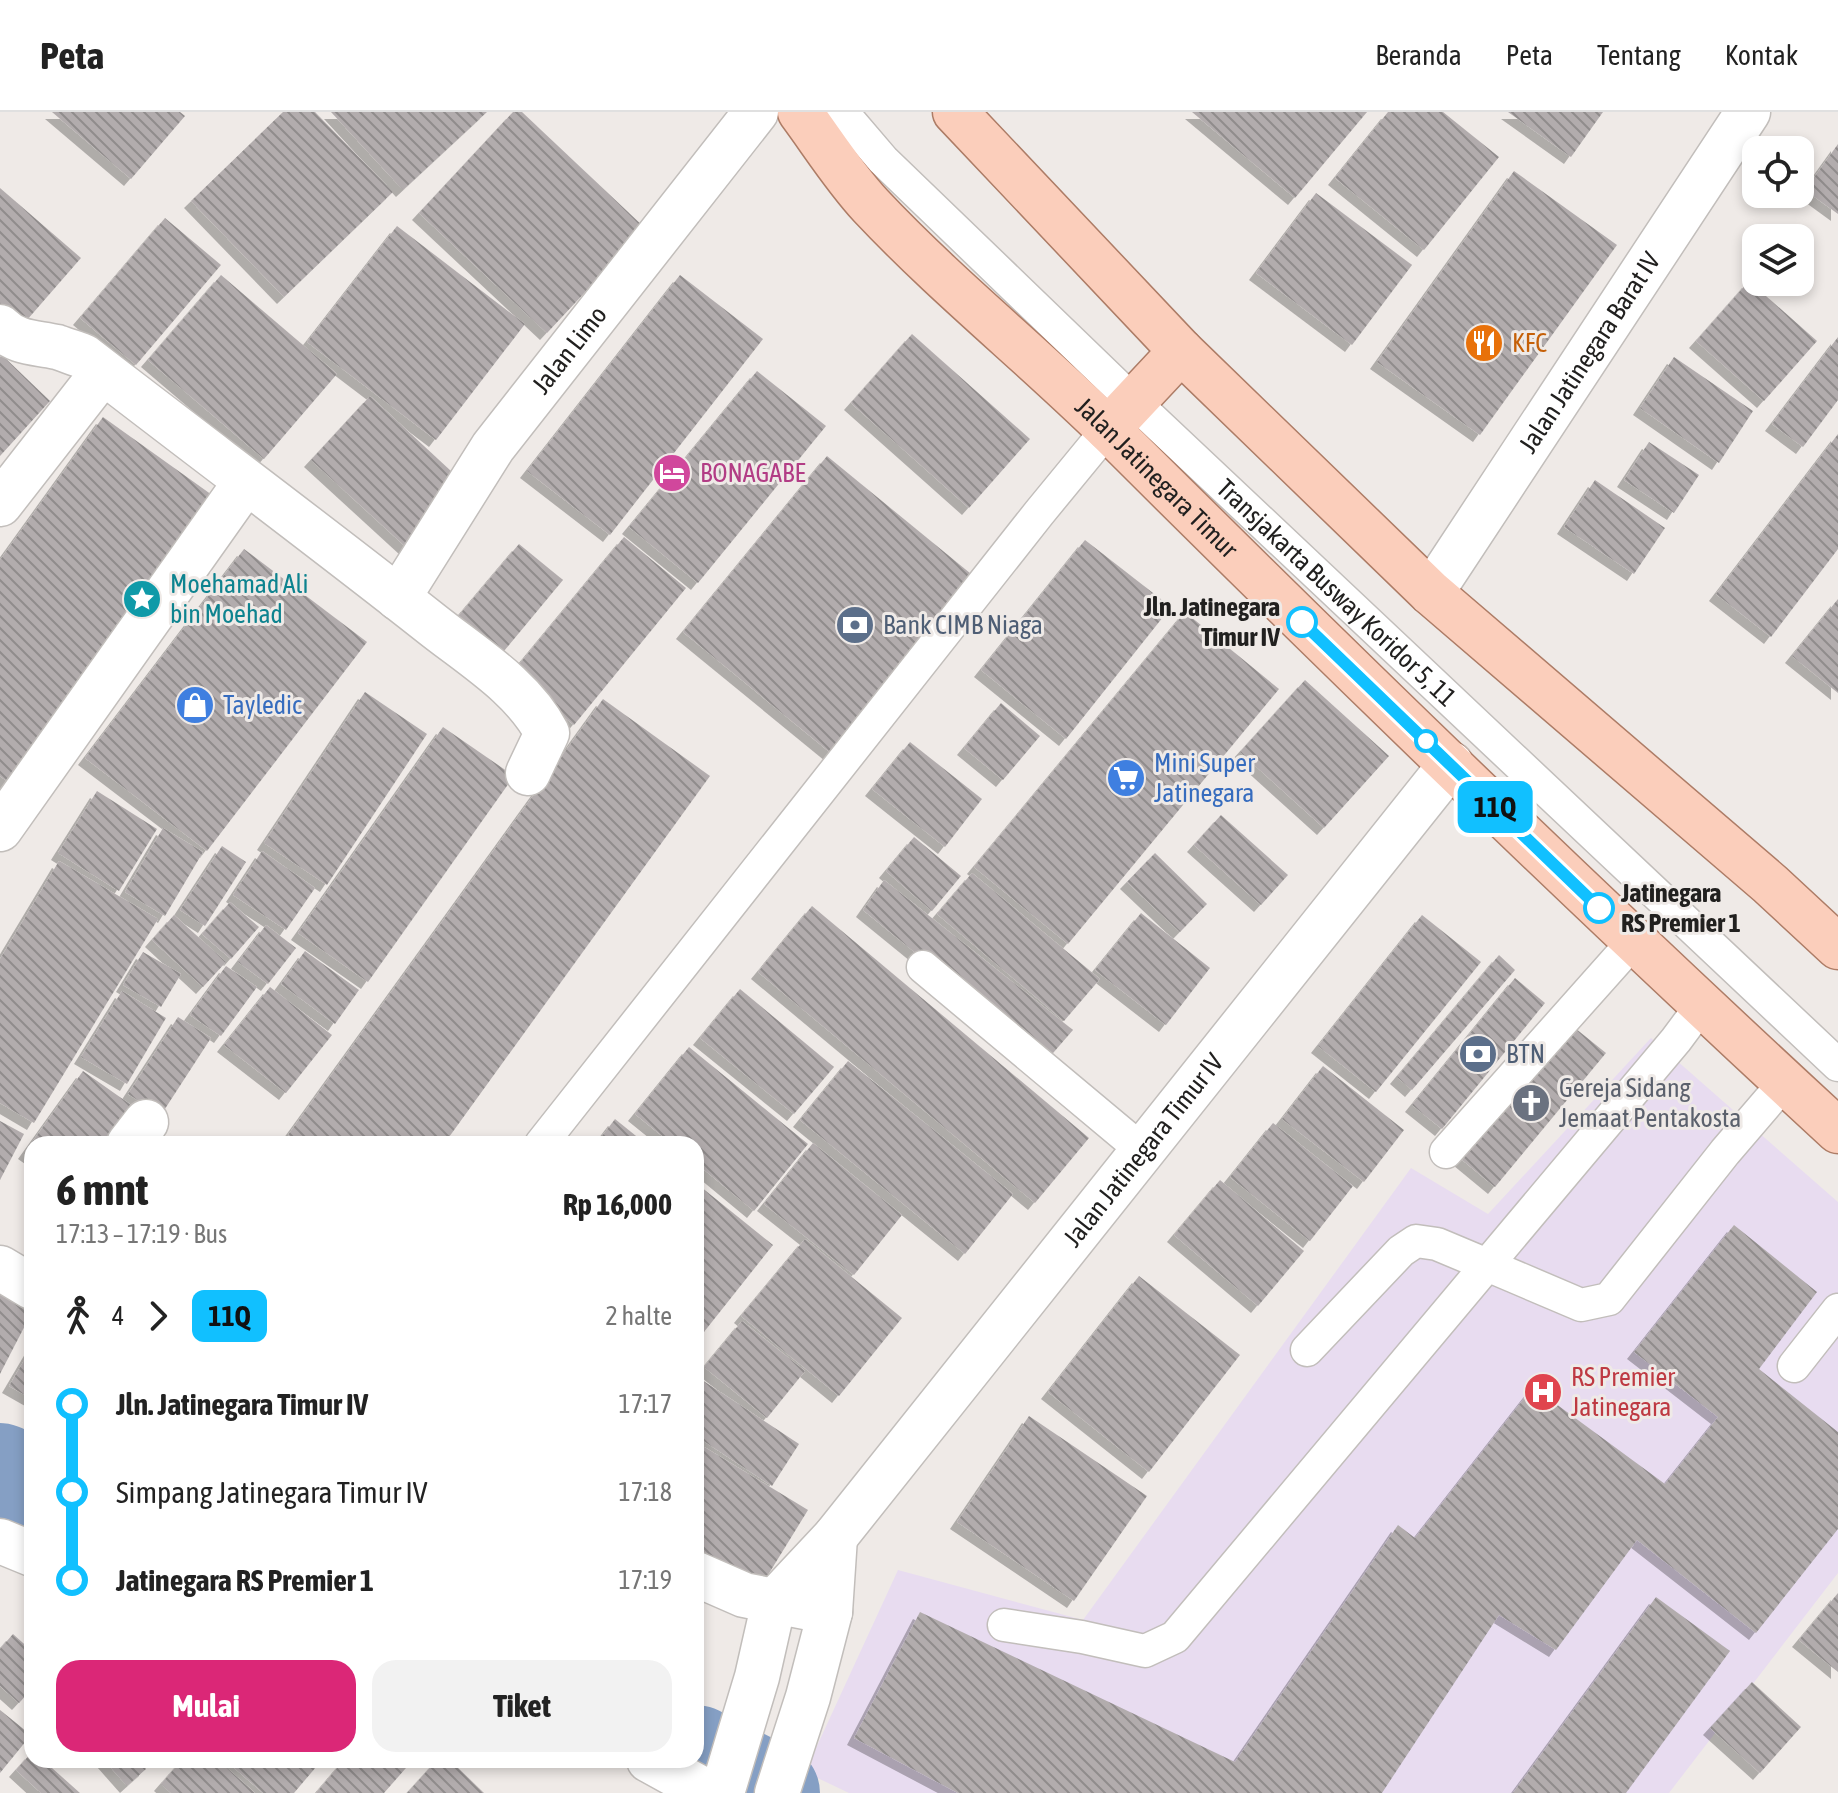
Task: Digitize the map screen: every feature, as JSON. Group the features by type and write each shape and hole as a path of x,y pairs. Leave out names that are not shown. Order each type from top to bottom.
{"main road":[{"name":"Jalan Jatinegara Timur","path":"800,112 868,203 1121,415 1302,622 1633,942 1838,1131"},
{"path":"966,116 1181,351 1431,593 1760,874 1838,947"},
{"path":"1121,415 1181,351"}],"street":[{"name":"Jalan Limo","path":"398,598 493,447 756,112"},
{"name":"Jalan Jatinegara Barat IV","path":"1431,593 1748,112"},
{"path":"0,327 8,335 25,343 56,347 83,356 398,598 511,689 536,712 547,733 528,773"},
{"path":"0,504 103,372"},
{"path":"5,812 245,483"},
{"name":"Jalan Jatinegara Timur IV","path":"774,1602 835,1537 1451,764"},
{"path":"777,1793 808,1697 830,1612 835,1537"},
{"path":"704,1578 744,1595 830,1612"},
{"path":"668,1768 719,1789 757,1677 774,1602"}],"lane":[{"name":"Transjakarta Busway Koridor 5, 11","path":"842,112 1121,415 1838,1065"},
{"path":"547,1136 1039,513 1121,415"},
{"path":"1446,1152 1633,942"},
{"path":"923,967 1143,1151"},
{"path":"1004,1625 1145,1651 1175,1637 1676,1040 1702,1005"},
{"path":"1307,1350 1401,1251 1416,1241 1437,1244 1581,1305 1609,1299 1725,1152 1785,1082"},
{"path":"1794,1366 1838,1310"}],"shaded area":[{"name":"RS Premier Jatinegara","path":"1651,1038 1838,1202 1838,1573 1669,1793 849,1793 805,1772 898,1570 1083,1620 1411,1168 1488,1214"}],"building":[{"path":"52,112 180,112 185,116 131,179"},
{"path":"283,112 315,112 393,192 284,297 191,201"},
{"path":"331,112 487,112 403,190"},
{"path":"513,112 522,112 645,228 547,333 419,213"},
{"path":"1192,112 1367,112 1295,198"},
{"path":"1388,112 1443,112 1499,157 1424,250 1335,178"},
{"path":"1508,112 1603,112 1571,157"},
{"path":"1838,144 1838,214 1814,197 1814,177"},
{"path":"1514,171 1617,245 1480,435 1377,362"},
{"path":"0,188 81,258 20,328 0,310"},
{"path":"1316,193 1412,265 1352,345 1256,273"},
{"path":"165,218 221,265 136,365 80,318"},
{"path":"397,226 525,324 436,440 307,342"},
{"path":"221,275 337,374 264,459 148,360"},
{"path":"680,275 763,339 610,535 527,471"},
{"path":"1742,289 1742,296 1766,296 1817,341 1764,401 1696,341"},
{"path":"912,334 1030,439 969,508 851,403"},
{"path":"1838,337 1838,400 1803,447 1772,424"},
{"path":"2,355 50,401 0,456 0,357"},
{"path":"1674,357 1753,411 1719,463 1640,408"},
{"path":"757,371 826,426 698,583 629,527"},
{"path":"370,396 465,484 407,548 311,460"},
{"path":"103,417 226,505 20,791 0,776 0,560"},
{"path":"1838,434 1838,549 1771,637 1716,594"},
{"path":"1649,442 1699,475 1674,513 1624,480"},
{"path":"827,456 976,578 832,754 683,632"},
{"path":"1595,480 1665,528 1634,574 1564,527"},
{"path":"624,537 686,588 574,725 511,674"},
{"path":"1085,540 1171,607 1066,739 981,670"},
{"path":"519,544 563,580 499,657 455,620"},
{"path":"244,549 367,642 207,851 85,758"},
{"path":"1838,599 1838,693 1792,656"},
{"name":"Mini Super Jatinegara","path":"1185,612 1279,689 1068,944 974,867"},
{"path":"1305,680 1389,756 1324,828 1240,752"},
{"path":"365,692 427,734 327,885 264,843"},
{"path":"603,699 710,776 450,1136 288,1135"},
{"path":"1001,703 1040,736 1003,780 964,748"},
{"path":"443,727 514,776 368,982 298,933"},
{"path":"910,742 982,799 945,847 872,789"},
{"path":"97,791 157,829 119,891 58,853"},
{"path":"1221,815 1288,875 1261,905 1194,845"},
{"path":"163,828 203,852 165,916 125,892"},
{"path":"914,837 961,876 932,911 886,871"},
{"path":"222,846 246,862 205,926 180,910"},
{"path":"262,851 315,888 286,930 233,895"},
{"path":"1155,853 1207,904 1180,932 1127,882"},
{"path":"59,861 158,919 34,1123 0,1103 0,959"},
{"path":"972,873 1100,979 1064,1021 937,914"},
{"path":"884,880 1073,1030 1047,1060 863,910"},
{"path":"230,902 259,927 231,959 202,934"},
{"path":"812,906 1089,1138 1035,1203 758,972"},
{"path":"1141,913 1210,968 1166,1025 1095,970"},
{"path":"174,915 226,962 203,987 152,940"},
{"path":"1422,915 1481,962 1376,1092 1318,1046"},
{"path":"266,925 296,948 268,984 238,962"},
{"path":"305,951 359,990 335,1024 281,984"},
{"path":"143,952 181,974 161,1007 123,985"},
{"path":"1499,955 1515,970 1412,1090 1397,1077"},
{"path":"226,966 257,987 221,1036 190,1015"},
{"name":"BTN","path":"1515,978 1545,1003 1442,1129 1412,1105"},
{"path":"270,987 332,1035 286,1093 224,1045"},
{"path":"740,989 834,1067 794,1114 700,1038"},
{"path":"122,991 166,1018 127,1084 81,1057"},
{"path":"178,1017 211,1038 161,1115 128,1094"},
{"name":"Gereja Sidang Jemaat Pentakosta","path":"1565,1020 1606,1053 1495,1187 1455,1154"},
{"path":"689,1047 808,1144 754,1211 704,1170 704,1136 662,1136 635,1114"},
{"path":"848,1061 1013,1194 965,1254 800,1120"},
{"path":"1323,1066 1404,1130 1364,1182 1282,1119"},
{"path":"83,1071 141,1112 123,1136 36,1136"},
{"path":"615,1119 636,1136 602,1136"},
{"path":"0,1121 24,1134 0,1180"},
{"path":"1273,1123 1353,1186 1310,1241 1230,1177"},
{"path":"813,1143 902,1215 854,1275 764,1204"},
{"path":"1220,1180 1304,1251 1258,1306 1174,1235"},
{"path":"704,1189 773,1245 704,1332"},
{"path":"1734,1225 1817,1292 1759,1369 1838,1432 1838,1529 1756,1633 1637,1540 1556,1650 1499,1615 1382,1793 958,1793 854,1738 920,1612 1235,1762 1398,1525 1415,1538 1533,1387 1665,1484 1718,1417 1634,1352"},
{"path":"805,1239 902,1318 839,1396 741,1316"},
{"path":"1139,1276 1240,1355 1149,1472 1048,1392"},
{"path":"0,1283 24,1296 24,1328 0,1374"},
{"path":"742,1321 805,1371 767,1418 704,1367"},
{"path":"24,1361 24,1394 9,1386"},
{"path":"704,1381 799,1444 772,1486 704,1441"},
{"path":"1029,1416 1147,1496 1074,1601 957,1522"},
{"path":"704,1447 808,1510 757,1593 704,1561"},
{"path":"1838,1593 1838,1672 1799,1640"},
{"path":"1656,1597 1730,1651 1626,1793 1513,1793"},
{"path":"13,1634 24,1644 24,1698 19,1703 0,1686 0,1649"},
{"path":"1752,1682 1801,1727 1760,1773 1710,1728"},
{"path":"0,1710 24,1729 24,1744 0,1773"},
{"path":"24,1761 24,1768 52,1768 80,1793 41,1793 16,1770"},
{"path":"111,1768 145,1768 146,1769 127,1786"},
{"path":"175,1768 227,1768 255,1793 171,1793 161,1784"},
{"path":"234,1768 315,1768 294,1793 263,1793"},
{"path":"337,1768 406,1768 384,1793 316,1793"},
{"path":"430,1768 458,1768 484,1793 407,1793"}],"waterway":[{"path":"0,1473 24,1485"},
{"path":"704,1759 770,1793"}],"bus line":[{"name":"11Q","path":"1302,622 1599,908"}],"place":[{"name":"KFC","path":"1484,343"},
{"name":"BONAGABE","path":"672,473"},
{"name":"Moehamad Ali bin Moehad","path":"142,599"},
{"name":"Jln. Jatinegara Timur IV","path":"1302,622"},
{"name":"Bank CIMB Niaga","path":"855,625"},
{"name":"Tayledic","path":"195,705"},
{"name":"Mini Super Jatinegara","path":"1126,778"},
{"name":"Jatinegara RS Premier 1","path":"1599,908"},
{"name":"BTN","path":"1478,1054"},
{"name":"Gereja Sidang Jemaat Pentakosta","path":"1531,1103"},
{"name":"RS Premier Jatinegara","path":"1543,1392"}]}
